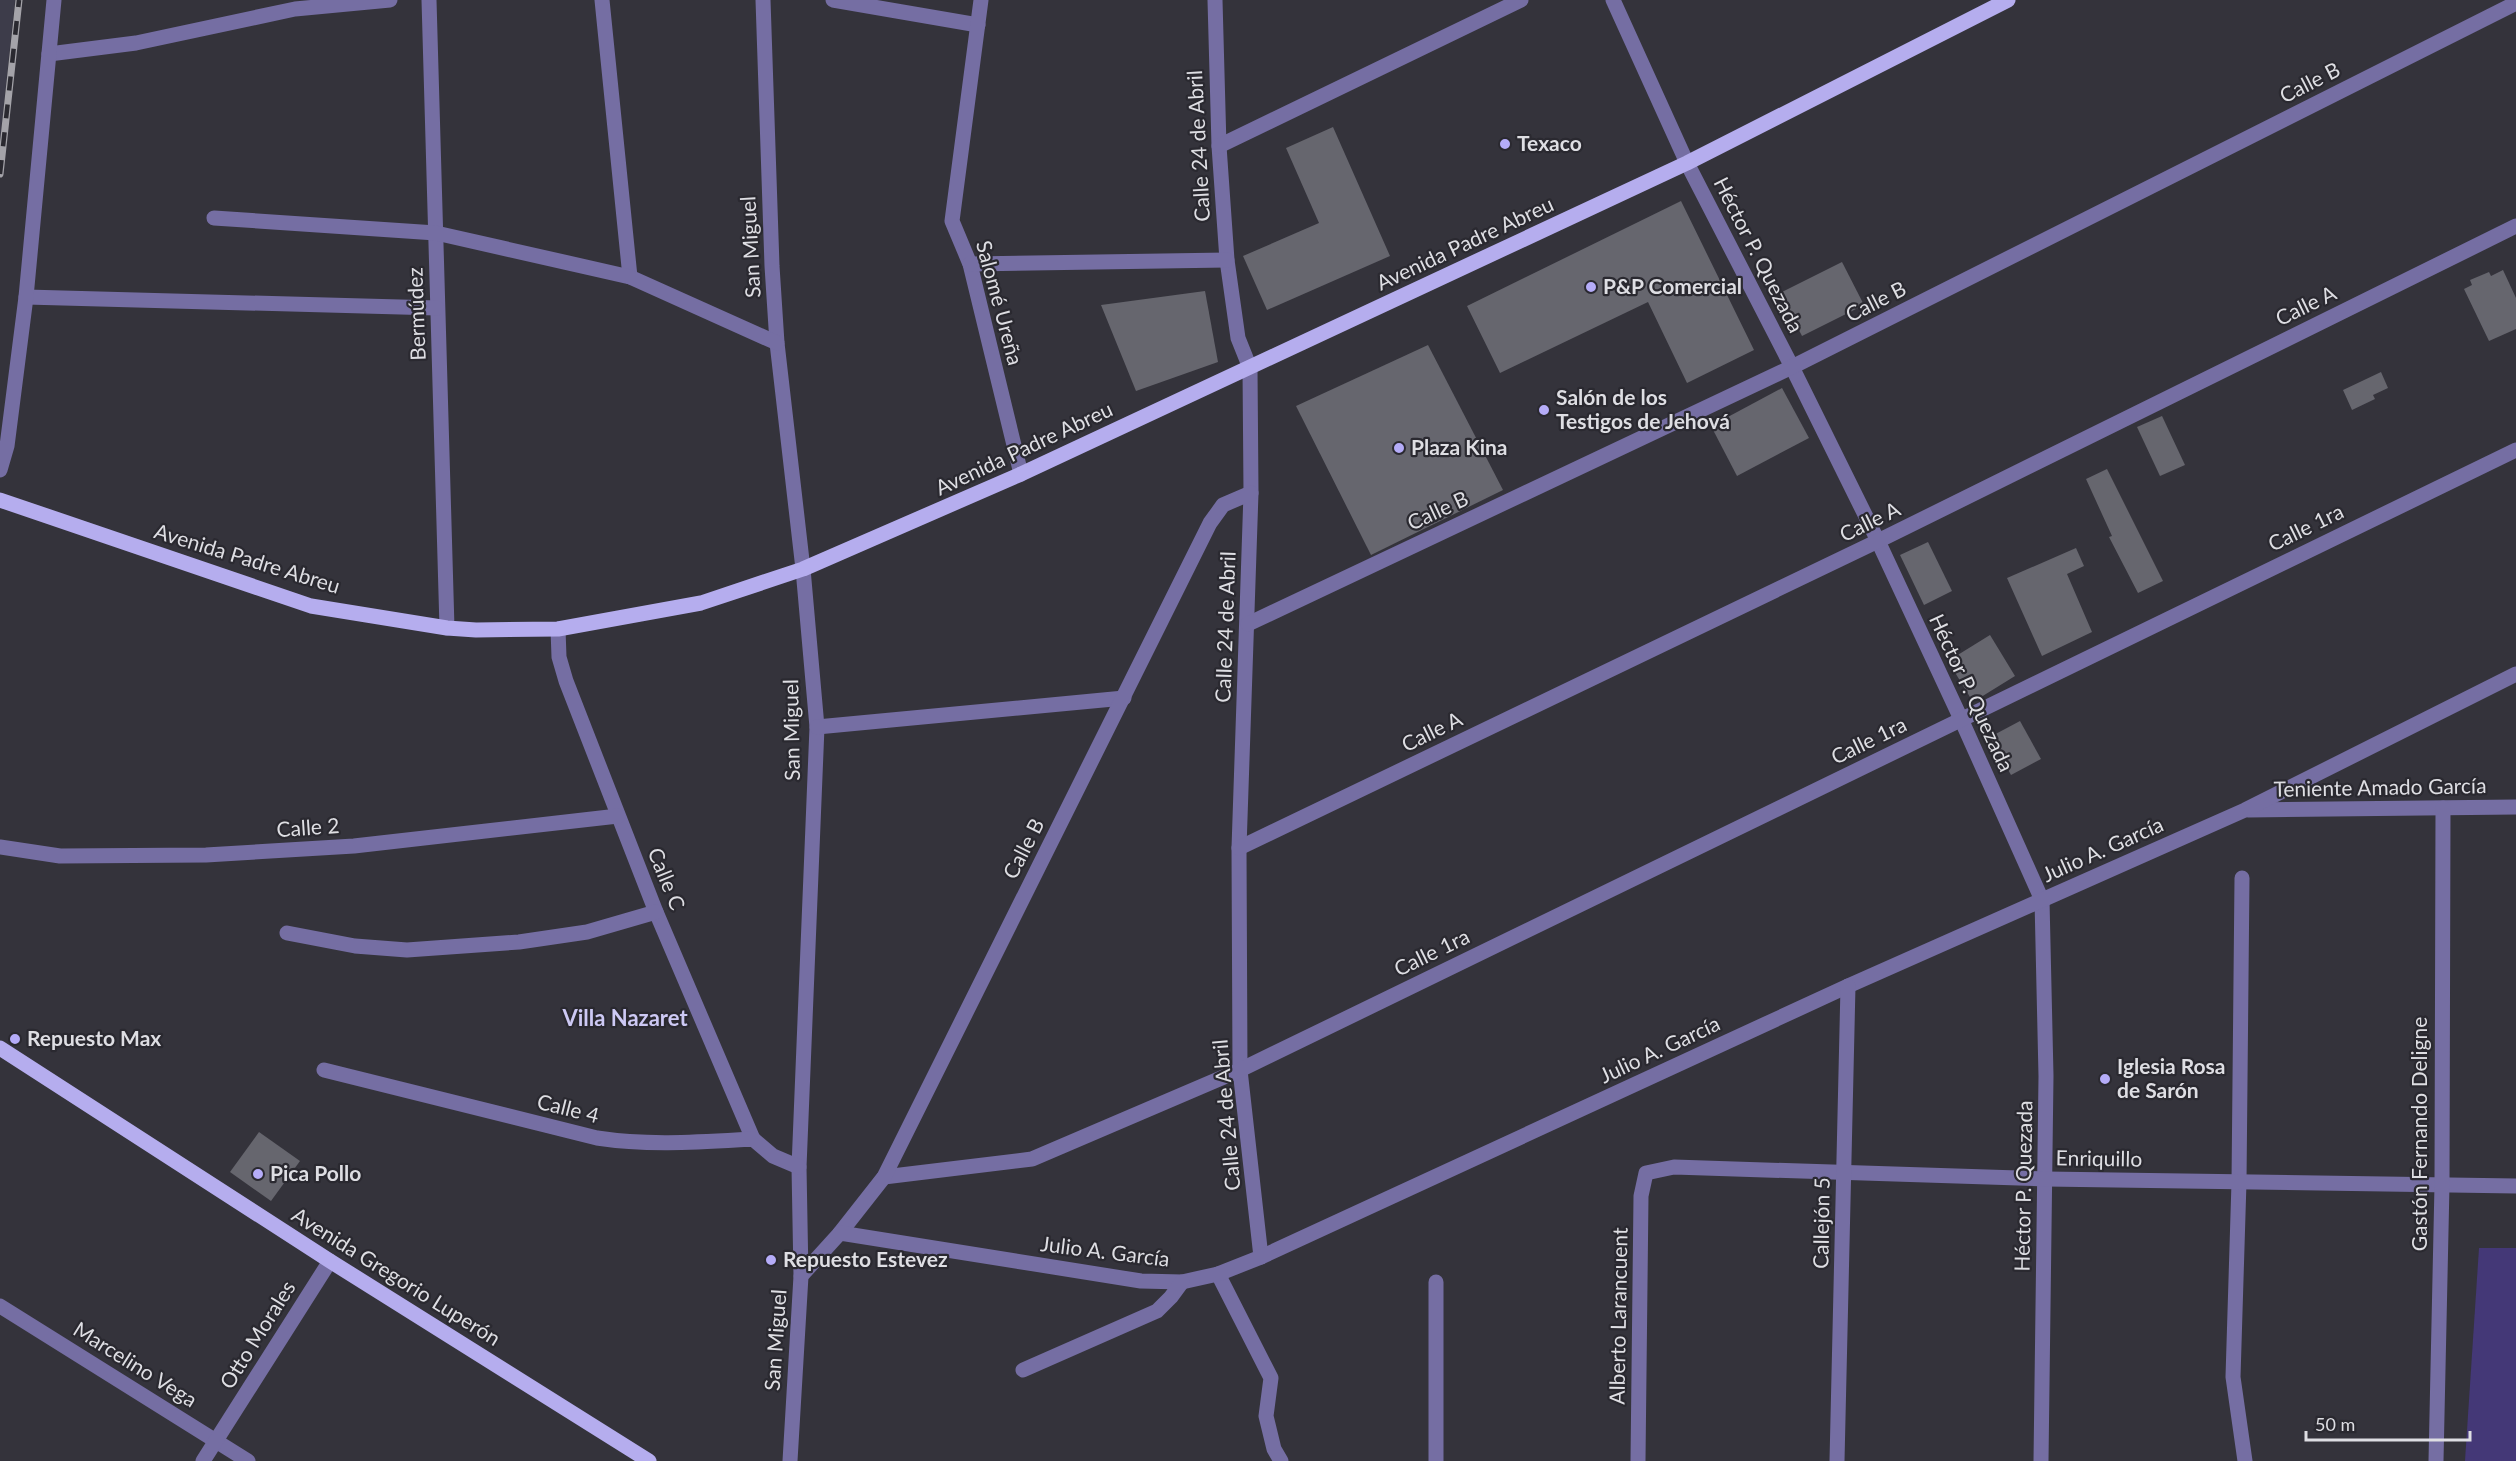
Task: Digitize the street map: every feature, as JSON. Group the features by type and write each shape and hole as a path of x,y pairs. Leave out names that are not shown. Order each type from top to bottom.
{"main road":[{"name":"Avenida Padre Abreu","path":"0,500 311,606 447,628 558,629 701,603 804,569 1021,474 1687,163 2008,0"},
{"name":"Avenida Gregorio Luperón","path":"0,1048 330,1261 649,1461"}],"street":[{"path":"0,470 7,446 26,297 54,0"},
{"path":"49,54 136,43 295,9 390,0"},
{"name":"Bermúdez","path":"429,0 447,628"},
{"path":"602,0 630,277"},
{"name":"San Miguel","path":"763,0 772,266 777,343 804,569 817,727 799,1167 801,1276 790,1461"},
{"path":"833,0 978,25"},
{"name":"Salomé Ureña","path":"981,0 952,221 970,264 1021,474"},
{"name":"Calle 24 de Abril","path":"1215,0 1219,146 1227,260 1238,338 1250,368 1251,493 1248,624 1239,848 1240,1070 1262,1257"},
{"path":"1219,146 1521,0"},
{"name":"Héctor P. Quezada","path":"1613,0 1687,163 1792,367 1878,542 1962,719 2042,900 2046,1179 2041,1461"},
{"name":"Calle B","path":"1248,624 1792,367 2516,3"},
{"path":"214,218 436,233 630,277 777,343"},
{"name":"Calle A","path":"1239,848 1878,542 2516,226"},
{"path":"970,264 1227,260"},
{"path":"26,297 437,308"},
{"name":"Calle 1ra","path":"884,1177 1032,1159 1240,1070 2516,450"},
{"name":"Calle B","path":"840,1233 884,1177 1210,523 1223,505 1251,493"},
{"name":"Calle C","path":"558,629 559,657 618,816 656,912 753,1139"},
{"name":"Julio A. García","path":"840,1233 1141,1281 1182,1282 1218,1274 1262,1257 1848,986 2245,810 2516,675"},
{"path":"817,727 1124,698"},
{"name":"Teniente Amado García","path":"2245,810 2516,807"},
{"name":"Gastón Fernando Deligne","path":"2436,1461 2442,1185 2443,808"},
{"name":"Calle 2","path":"0,847 60,856 206,855 354,846 618,816"},
{"path":"2242,878 2239,1182 2233,1377 2245,1461"},
{"path":"287,933 356,946 407,950 519,942 587,932 656,912"},
{"name":"Callejón 5","path":"1837,1461 1848,986"},
{"name":"Calle 4","path":"324,1070 597,1138 632,1143 753,1139"},
{"path":"753,1139 773,1156 799,1167"},
{"name":"Enriquillo","path":"1646,1173 1674,1167 2046,1179 2516,1186"},
{"name":"Alberto Larancuent","path":"1638,1461 1641,1196 1646,1173"},
{"path":"801,1276 840,1233"},
{"name":"Otto Morales","path":"203,1461 330,1261"},
{"path":"1218,1274 1271,1378 1266,1416 1274,1449 1281,1461"},
{"path":"1023,1370 1157,1311 1182,1282"},
{"path":"1436,1282 1436,1461"},
{"name":"Marcelino Vega","path":"0,1306 248,1461"}],"shaded area":[{"path":"0,0 15,0 0,140"},
{"path":"2479,1248 2516,1248 2516,1461 2465,1461"}],"building":[{"path":"1333,127 1390,256 1267,310 1243,256 1319,223 1286,148"},
{"name":"P&P Comercial","path":"1681,201 1754,350 1687,383 1648,302 1500,373 1467,306"},
{"path":"1842,262 1864,305 1802,336 1780,293"},
{"path":"2503,270 2516,298 2516,329 2489,341 2464,289 2472,285 2470,280 2489,272 2491,276"},
{"path":"1205,291 1218,362 1136,391 1101,305"},
{"name":"Plaza Kina","path":"1428,345 1503,490 1371,555 1296,406"},
{"path":"2381,372 2388,388 2373,395 2375,399 2352,410 2343,390"},
{"path":"1782,388 1809,438 1737,476 1711,426"},
{"path":"2162,416 2185,465 2160,476 2137,427"},
{"path":"2107,469 2163,581 2138,593 2109,537 2112,536 2086,479"},
{"path":"1928,542 1952,591 1924,605 1900,555"},
{"path":"2076,548 2084,566 2067,574 2092,632 2042,656 2007,578"},
{"path":"1990,635 2015,676 1973,702 1948,661"},
{"path":"2020,721 2041,759 2011,775 1990,737"},
{"path":"259,1132 300,1161 271,1201 230,1172"}],"railway":[{"path":"0,174 19,0"}],"place":[{"name":"Texaco","path":"1505,144"},
{"name":"P&P Comercial","path":"1591,287"},
{"name":"Salón de los Testigos de Jehová","path":"1544,410"},
{"name":"Plaza Kina","path":"1399,448"},
{"name":"Repuesto Max","path":"15,1039"},
{"name":"Iglesia Rosa de Sarón","path":"2105,1079"},
{"name":"Pica Pollo","path":"258,1174"},
{"name":"Repuesto Estevez","path":"771,1260"}],"district":[{"name":"Villa Nazaret","path":"625,1018"}]}
